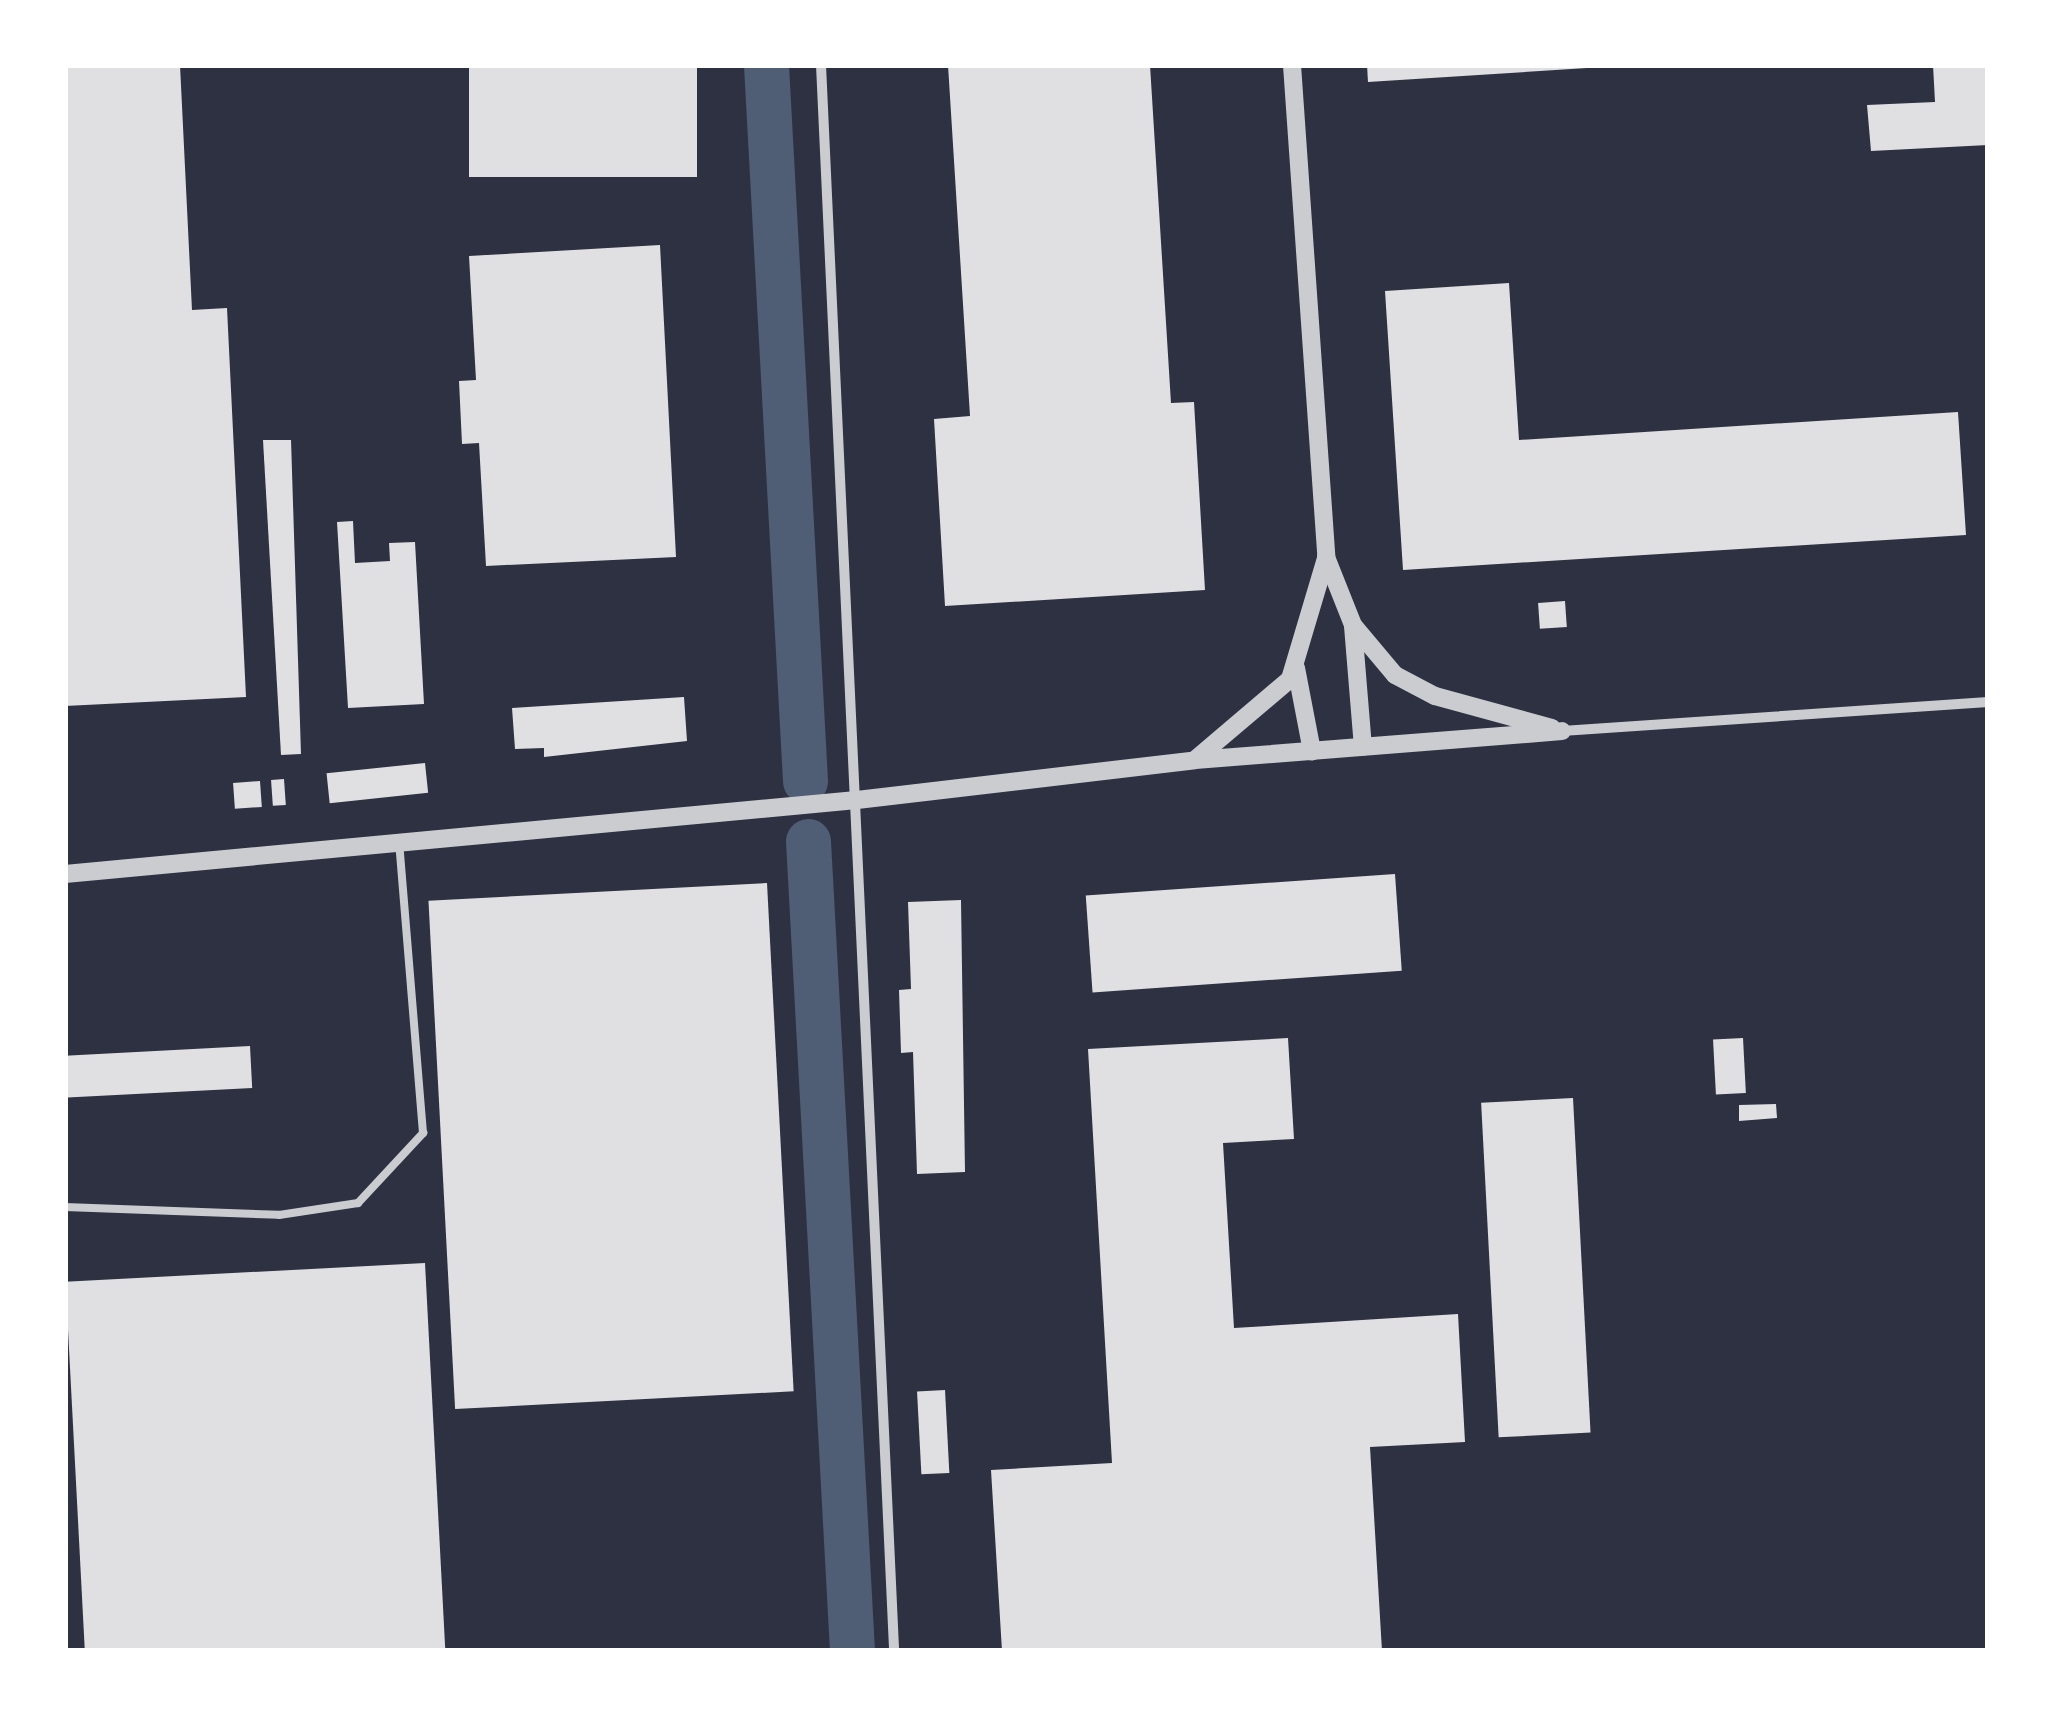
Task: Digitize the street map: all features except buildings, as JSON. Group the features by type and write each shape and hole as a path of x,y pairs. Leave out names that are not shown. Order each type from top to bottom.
{"street":[{"path":"821,65 894,1651"},
{"path":"1292,65 1326,557 1353,625 1363,748"},
{"path":"1195,760 1268,703 1296,668 1326,557"},
{"path":"1353,625 1395,675 1415,686 1562,731"},
{"path":"1296,668 1312,751"},
{"path":"65,874 857,800 1195,760 1988,702"}],"lane":[{"path":"65,1207 279,1215 358,1203 423,1133 399,843"}],"waterway":[{"path":"766,65 805,781"},
{"path":"808,841 852,1651"}]}
